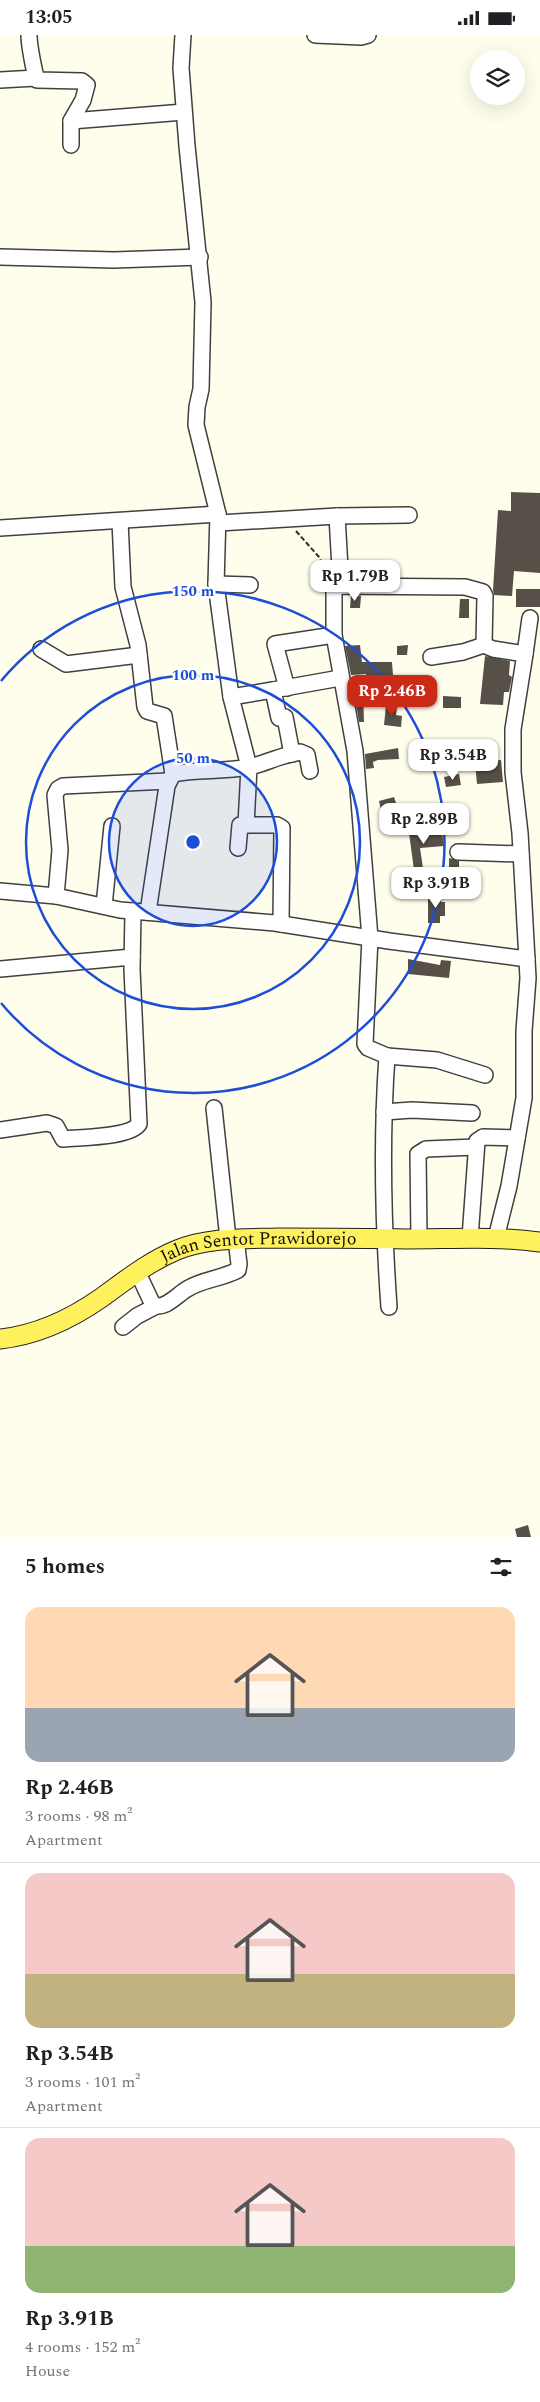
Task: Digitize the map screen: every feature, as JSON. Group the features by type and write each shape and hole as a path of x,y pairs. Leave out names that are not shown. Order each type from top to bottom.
{"main road":[{"name":"Jalan Sentot Prawidorejo","path":"0,1339 49,1328 140,1279 157,1259 180,1249 470,1238 540,1242"}],"street":[{"path":"29,35 29,49 34,57 36,78"},
{"path":"183,35 181,68 184,112 203,302 203,351 196,425 219,518 216,584 231,697 249,767 237,824 238,848"},
{"path":"315,35 362,37 368,35"},
{"path":"0,80 36,78 37,80 86,83 87,88 83,100 71,121 71,145"},
{"path":"71,121 184,112"},
{"path":"0,257 114,260 200,257"},
{"path":"0,528 120,521 409,515"},
{"path":"337,516 338,586 334,635 340,678 355,751 370,938 365,1044 368,1048 387,1056 437,1059 485,1075"},
{"path":"0,1130 47,1123 56,1126 63,1139 120,1134 136,1129 139,1124 132,957 170,777 164,717 162,714 146,709 139,655 123,587 120,521"},
{"path":"216,584 250,585"},
{"path":"338,586 465,587 483,592 485,596 484,645"},
{"path":"496,1238 509,1186 524,1098 527,959 521,854 513,772 513,729 525,654 533,627"},
{"path":"292,754 284,717 279,718 282,665 278,658 275,644 334,635"},
{"path":"431,657 463,652 484,645 493,649 525,654"},
{"path":"41,649 66,664 139,655"},
{"path":"231,697 340,678"},
{"path":"56,896 60,850 56,799 58,789 64,786 170,777 249,767 266,763 270,759 300,752 306,755 310,771"},
{"path":"237,824 277,825 283,831 281,924"},
{"path":"104,907 112,826"},
{"path":"458,852 521,854"},
{"path":"0,891 56,896 104,907 140,912 281,924 527,959"},
{"path":"0,969 132,957"},
{"path":"387,1056 384,1112 384,1241 389,1307"},
{"path":"123,1327 137,1316 165,1305 198,1283 238,1270 214,1109"},
{"path":"384,1112 412,1110 472,1113"},
{"path":"470,1238 477,1141 483,1137 517,1138"},
{"path":"420,1239 418,1154 426,1149 476,1147"},
{"path":"140,1279 153,1305 156,1307"}],"path":[{"path":"293,527 319,557 338,586"}],"building":[{"path":"511,492 540,493 540,573 514,571 512,596 494,595 498,510 511,511"},
{"path":"516,589 540,589 540,607 516,607"},
{"path":"351,595 361,596 360,608 350,608"},
{"path":"460,599 469,599 469,618 459,618"},
{"path":"360,645 362,662 392,662 393,675 366,677 366,674 351,675 345,646"},
{"path":"408,645 407,655 397,655 397,646"},
{"path":"485,656 510,661 509,675 512,677 509,692 504,692 503,705 480,704"},
{"path":"433,689 434,703 419,704 418,690"},
{"path":"363,691 364,722 359,722 354,692"},
{"path":"443,696 461,697 461,708 443,708"},
{"path":"386,705 397,706 396,715 402,716 401,727 384,725"},
{"path":"398,748 399,759 378,760 373,762 374,768 366,769 365,754"},
{"path":"501,760 503,782 477,784 475,762"},
{"path":"459,774 461,785 446,787 444,777"},
{"path":"394,797 397,806 381,810 379,801"},
{"path":"442,832 444,846 420,848 423,868 414,870 409,833"},
{"path":"449,858 459,861 459,869 449,869"},
{"path":"428,895 441,895 441,902 445,902 445,916 440,916 440,923 428,923"},
{"path":"408,959 440,965 441,960 451,961 449,978 408,974"},
{"path":"528,1525 531,1537 517,1537 515,1529"}]}
